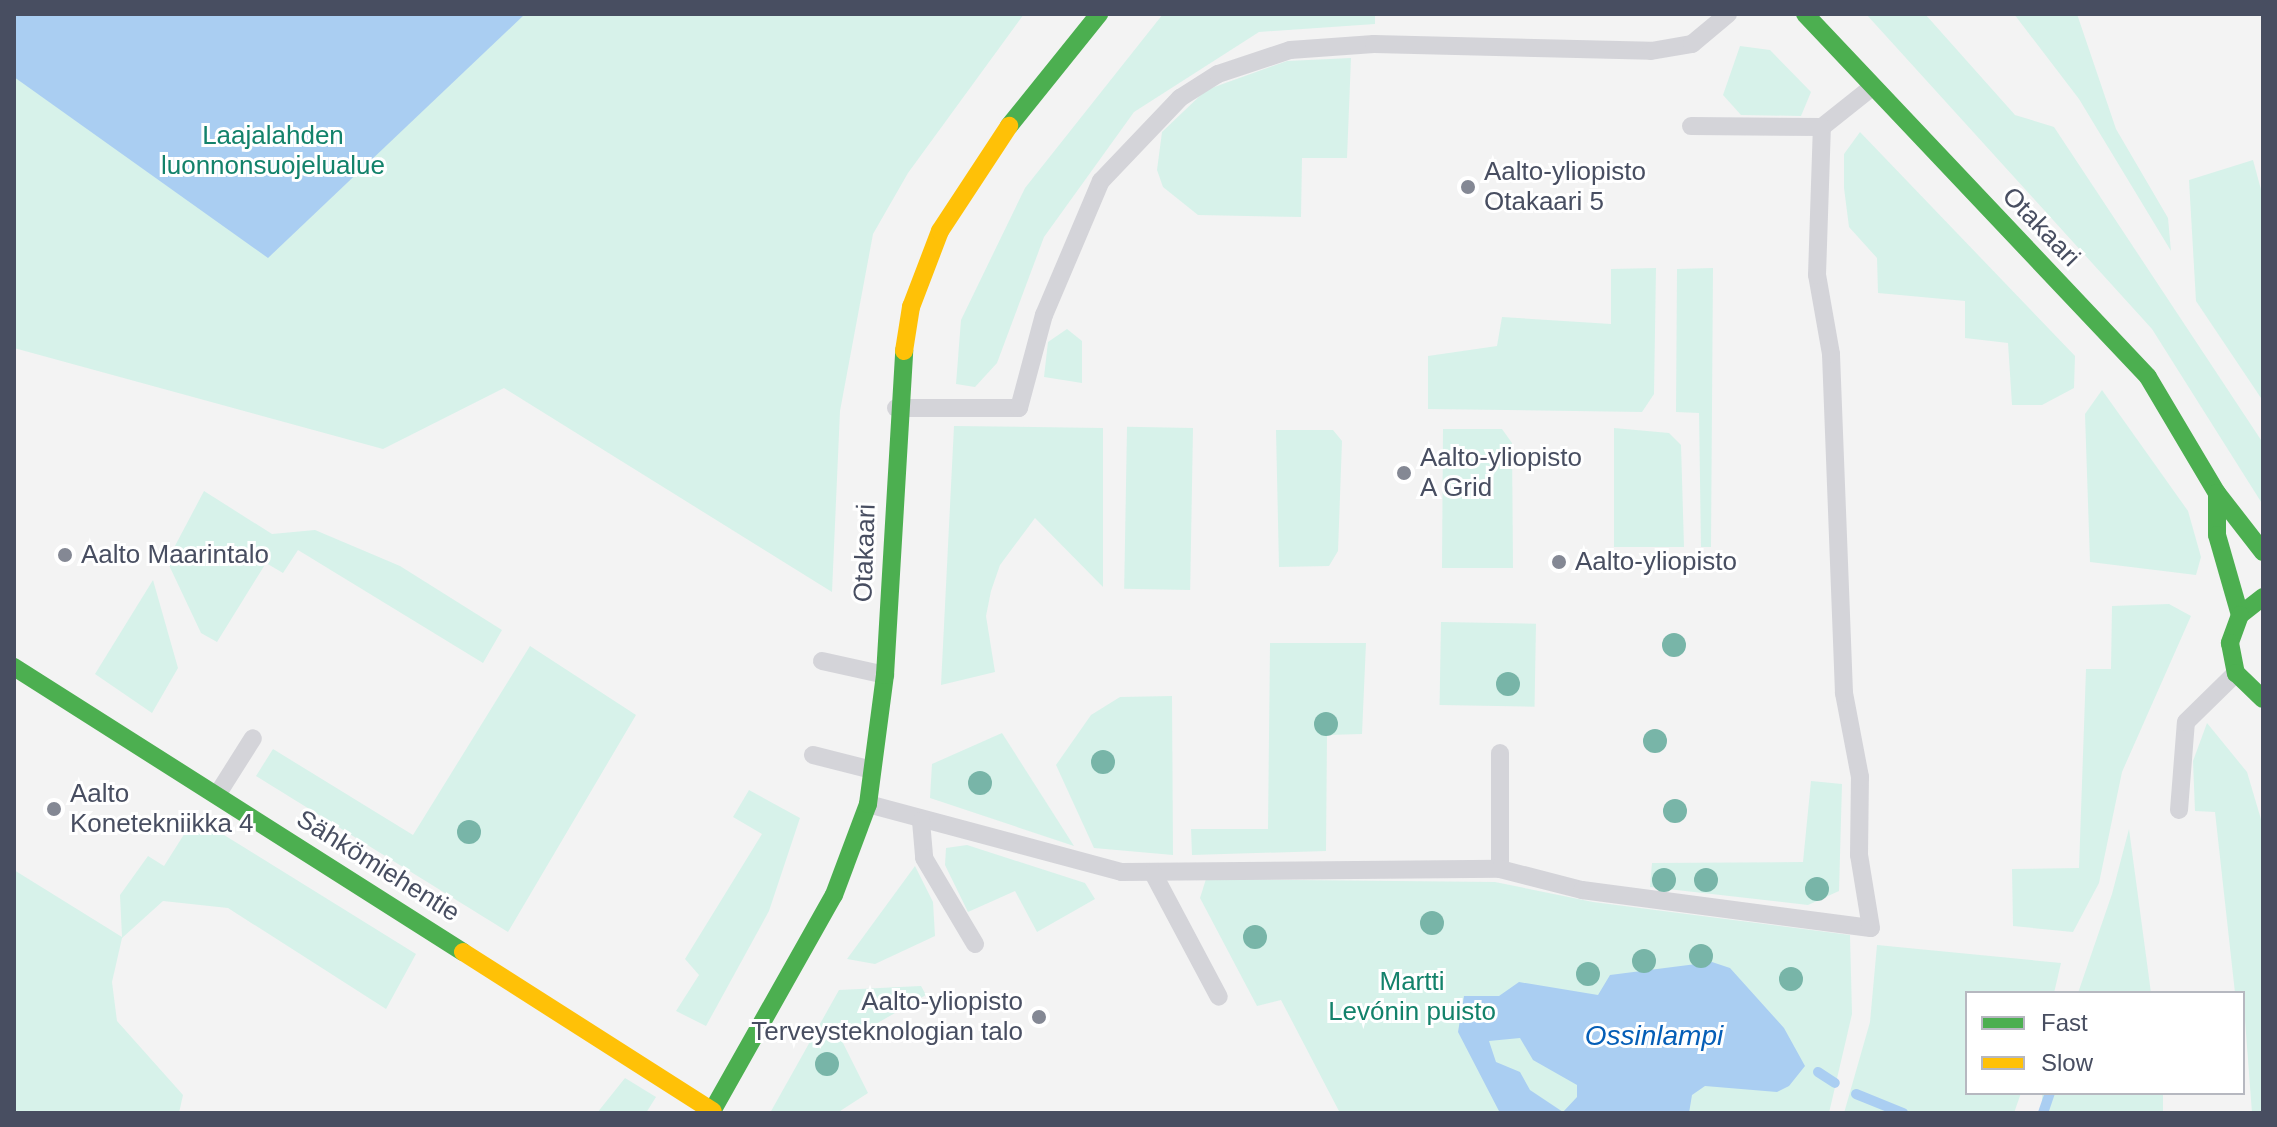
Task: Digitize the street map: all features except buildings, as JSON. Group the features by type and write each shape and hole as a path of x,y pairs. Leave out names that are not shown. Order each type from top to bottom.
{"street":[{"name":"Otakaari","path":"713,1112 834,895 868,804 875,770 885,675 896,408 911,307 940,231 984,156 1099,14"},
{"name":"Otakaari","path":"1805,14 1871,88 2148,377 2217,493 2249,525 2263,552"},
{"path":"2217,493 2217,535 2240,615"},
{"path":"2261,701 2236,673 2230,643 2240,615 2263,597"},
{"name":"Sähkömiehentie","path":"16,672 217,795 713,1112"}],"lane":[{"path":"896,408 1019,408 1044,315 1101,181 1180,98 1218,74 1290,50 1374,44 1651,51 1692,44 1728,14"},
{"path":"1691,126 1822,127 1871,88"},
{"path":"868,804 1095,868 1153,873 1500,869 1582,890 1871,928 1859,855 1860,777 1844,693 1831,354 1817,275 1822,127"},
{"path":"822,661 885,675"},
{"path":"2179,810 2186,722 2236,673"},
{"path":"217,795 253,738"},
{"path":"1500,753 1500,869"},
{"path":"813,755 875,770"},
{"path":"921,821 924,858 975,944"},
{"path":"1153,873 1219,997"}],"green space":[{"path":"14,14 1024,14 908,173 873,234 840,411 832,592 504,388 383,449 14,348"},
{"path":"1163,14 1375,14 1375,24 1259,32 1134,112 1044,237 997,363 975,387 956,384 961,320 1025,188"},
{"path":"1866,14 1925,14 2015,115 2054,127 2263,443 2263,505 2152,329"},
{"path":"2014,14 2077,14 2116,129 2168,218 2171,251 2079,99"},
{"path":"1740,46 1770,50 1811,92 1801,116 1741,115 1723,95"},
{"path":"1351,58 1347,158 1302,158 1301,217 1198,215 1163,187 1157,170 1162,132 1206,90 1287,61"},
{"path":"1860,132 2075,356 2074,388 2042,405 2012,405 2008,343 1965,338 1965,301 1878,293 1877,258 1849,227 1844,188 1844,154"},
{"path":"2253,160 2263,197 2263,401 2196,301 2189,180"},
{"path":"1656,268 1654,394 1642,412 1428,409 1428,356 1497,346 1502,317 1611,324 1611,269"},
{"path":"1713,268 1711,547 1701,547 1699,413 1676,412 1677,269"},
{"path":"1067,329 1082,341 1082,383 1044,377 1048,342"},
{"path":"2102,390 2188,511 2201,557 2196,575 2090,562 2085,414"},
{"path":"954,426 1103,428 1103,587 1035,518 1000,565 991,591 986,616 995,672 941,685"},
{"path":"1127,427 1193,428 1190,590 1124,589"},
{"path":"1614,428 1669,433 1681,445 1684,547 1614,547"},
{"path":"1443,429 1502,429 1512,443 1513,568 1442,568"},
{"path":"1276,430 1333,430 1342,441 1338,551 1329,566 1279,567"},
{"path":"204,491 272,534 315,530 400,566 502,630 483,663 298,550 283,573 266,563 217,642 201,633 167,561"},
{"path":"153,580 178,668 152,713 95,674"},
{"path":"2169,604 2191,616 2122,772 2099,883 2073,932 2013,926 2012,869 2079,868 2086,669 2111,669 2112,606"},
{"path":"1441,622 1536,624 1535,707 1440,705"},
{"path":"1270,643 1366,643 1362,734 1327,735 1326,851 1192,855 1191,829 1268,829"},
{"path":"530,646 636,715 508,932 256,776 273,749 413,835"},
{"path":"1172,696 1173,855 1094,848 1056,765 1091,715 1120,697"},
{"path":"2207,723 2247,772 2263,826 2263,1113 2252,1113 2245,991 2235,991 2215,812 2195,811 2193,761"},
{"path":"1002,733 1074,846 930,798 932,764"},
{"path":"1811,781 1842,784 1839,891 1808,905 1650,887 1652,863 1803,862"},
{"path":"749,790 800,818 769,911 706,1026 676,1011 699,975 685,959 762,834 733,817"},
{"path":"195,817 416,954 386,1009 228,908 163,901 122,938 112,982 117,1021 183,1095 179,1113 14,1113 14,870 122,937 120,895 148,856 164,866"},
{"path":"2129,829 2151,991 2079,991 2112,894"},
{"path":"967,845 1085,883 1095,899 1037,932 1015,891 968,912 945,865 946,848"},
{"path":"915,866 933,902 935,936 875,964 847,959"},
{"name":"Martti Levónin puisto","path":"1206,879 1495,882 1593,902 1850,935 1852,1014 1829,1113 1340,1113 1281,1000 1257,1006 1200,898"},
{"path":"1877,945 2061,963 2054,991 1965,991 1965,1095 2020,1095 2014,1113 1844,1113 1870,1022"},
{"path":"921,986 926,995 843,1043 868,1093 837,1113 770,1113 839,990"},
{"path":"625,1078 656,1097 646,1113 597,1113"},
{"path":"2042,1095 2163,1095 2163,1113 2042,1113"}],"water":[{"name":"Laajalahden luonnonsuojelualue","path":"14,14 525,14 268,258 14,77"},
{"name":"Ossinlampi","path":"1712,962 1730,968 1784,1028 1805,1066 1789,1086 1777,1092 1705,1086 1692,1095 1689,1113 1500,1113 1458,1032 1464,996 1499,996 1519,982 1598,995 1610,975","holes":["1520,1038 1533,1060 1577,1085 1577,1097 1563,1112 1530,1090 1520,1072 1496,1062 1489,1041"]}],"waterway":[{"path":"1818,1072 1835,1083"},
{"path":"1856,1094 1903,1113"},
{"path":"2043,1113 2049,1095"}],"traffic: fast":[{"path":"1009,126 1099,14"},
{"path":"1805,14 2148,377 2217,493 2263,552"},
{"path":"711,1113 834,895 868,804 885,675 904,351"},
{"path":"2217,493 2217,535 2240,615"},
{"path":"2263,597 2240,615 2230,643 2236,673 2263,699"},
{"path":"14,667 463,952"}],"traffic: slow":[{"path":"904,351 911,307 940,231 1009,126"},
{"path":"463,952 713,1111"}],"place":[{"name":"Aalto-yliopisto Otakaari 5","path":"1468,187"},
{"name":"Aalto-yliopisto A Grid","path":"1404,473"},
{"name":"Aalto Maarintalo","path":"65,555"},
{"name":"Aalto-yliopisto","path":"1559,562"},
{"name":"Aalto Konetekniikka 4","path":"54,809"},
{"name":"Aalto-yliopisto Terveysteknologian talo","path":"1039,1017"}]}
